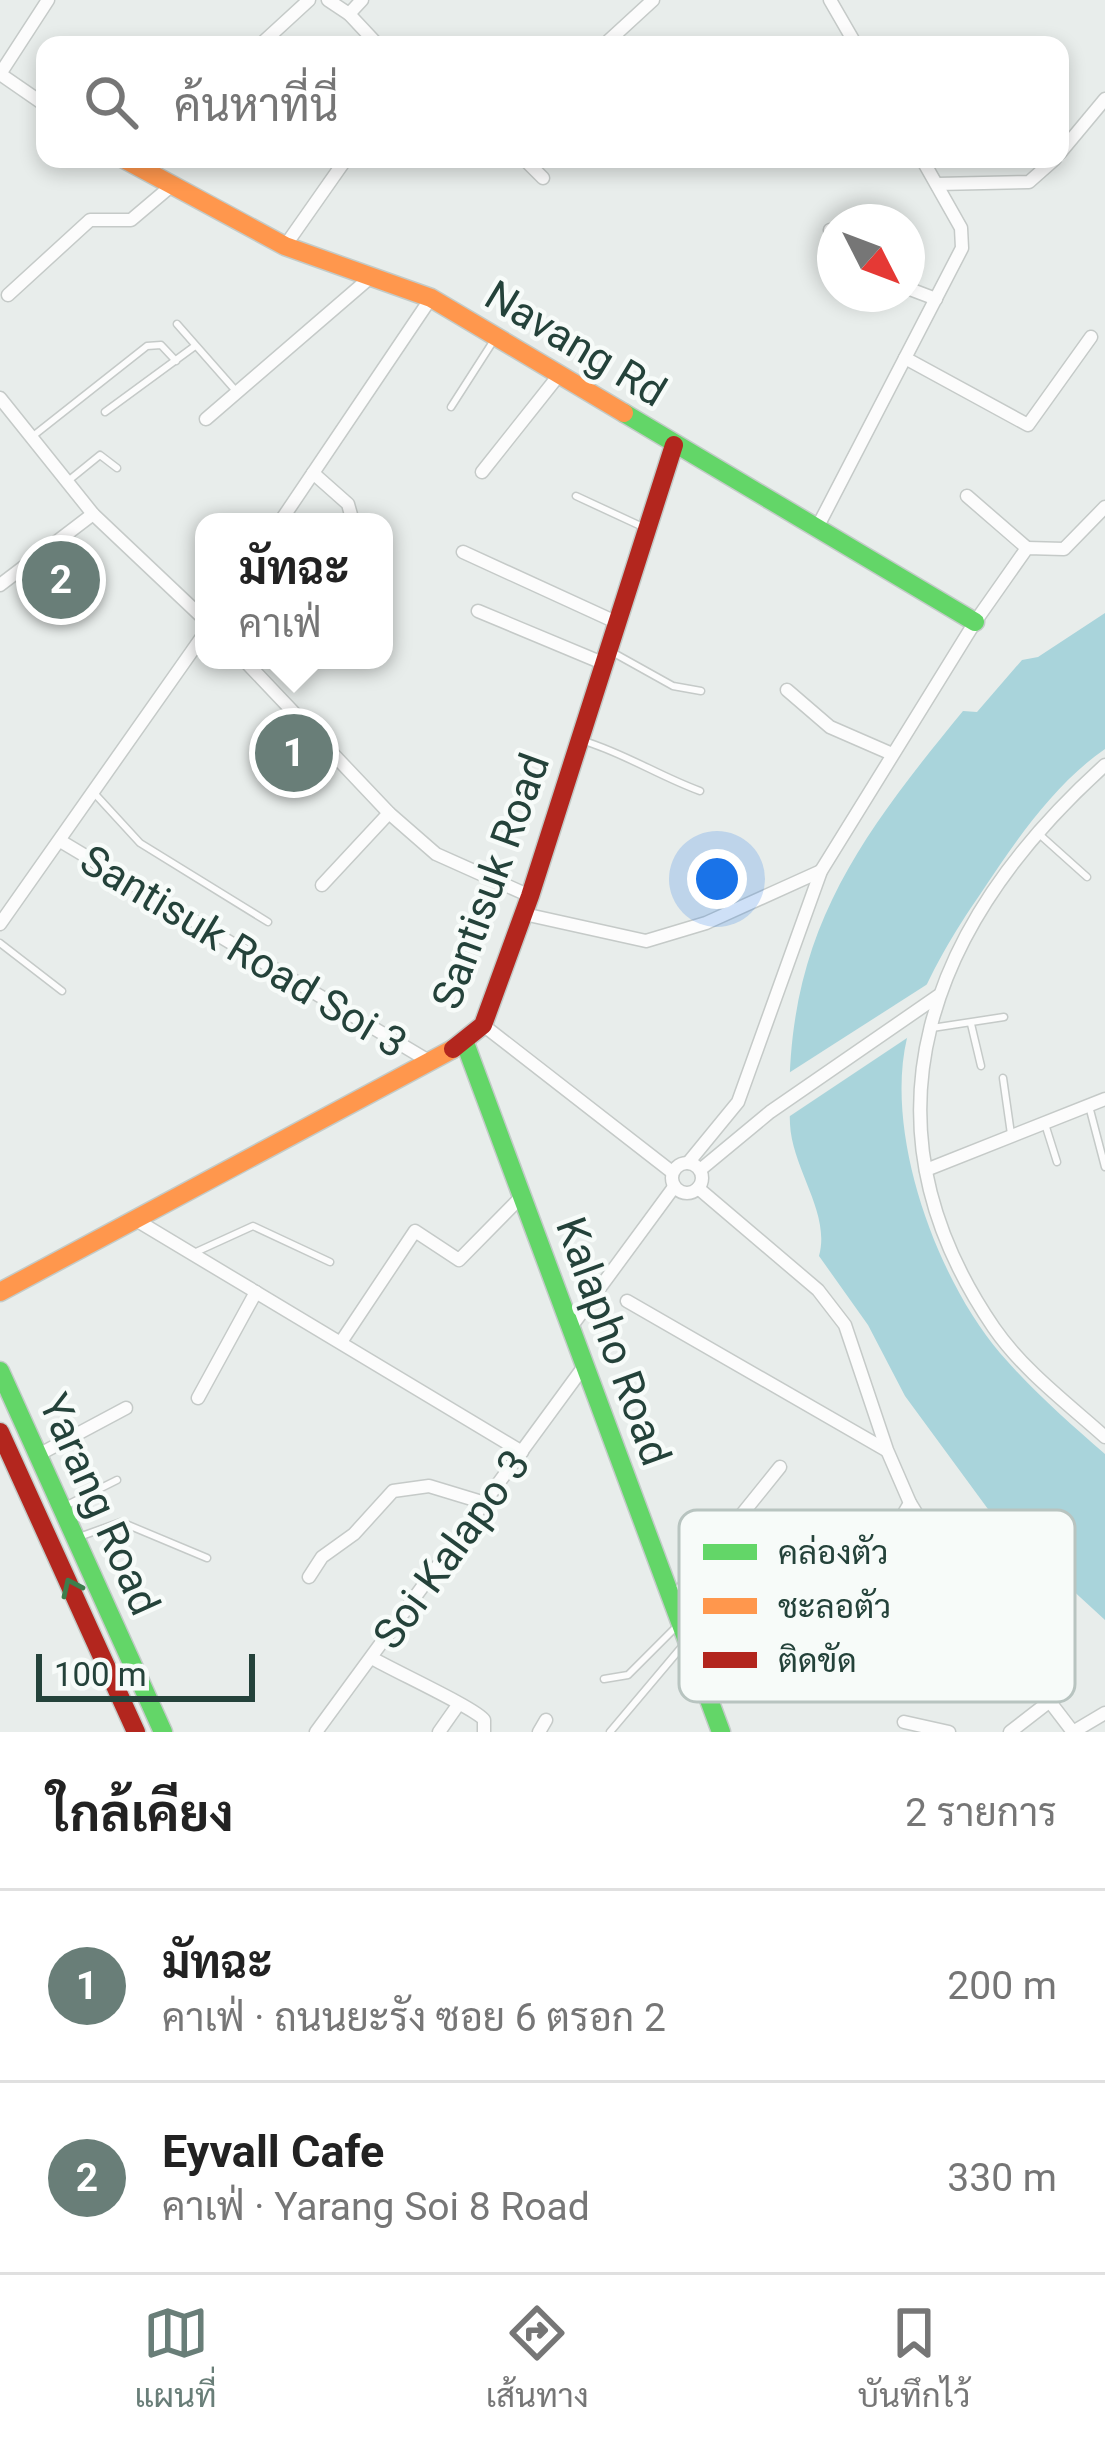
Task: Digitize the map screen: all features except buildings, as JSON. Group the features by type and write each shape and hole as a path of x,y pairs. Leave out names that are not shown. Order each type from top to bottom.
{"street":[{"path":"36,100 0,74 48,0"},
{"path":"270,36 309,0"},
{"path":"328,0 371,36"},
{"path":"350,14 362,0"},
{"path":"614,36 653,0"},
{"path":"830,0 851,36"},
{"path":"1069,143 1105,99"},
{"name":"Navang Rd","path":"150,168 170,187 285,246 431,298 975,622"},
{"path":"285,246 340,168"},
{"path":"533,168 543,178"},
{"path":"818,526 963,238 927,168"},
{"path":"937,184 1029,182 1045,168"},
{"path":"8,295 90,220 131,220 170,187"},
{"path":"206,419 372,276"},
{"path":"925,295 936,299"},
{"path":"286,513 431,298"},
{"path":"905,358 1028,425 1091,337"},
{"path":"482,472 559,375"},
{"path":"0,398 93,514 195,610"},
{"name":"Santisuk Road","path":"0,1292 465,1043 483,1024 527,905 674,445"},
{"path":"313,473 348,504 350,513"},
{"path":"967,496 1028,548 1064,549 1105,508"},
{"path":"0,585 93,514"},
{"path":"914,1510 887,1450 845,1325 818,1290 698,1188 694,1166 738,1102 821,871 975,622 1028,548"},
{"path":"463,552 618,623"},
{"path":"478,611 607,657"},
{"path":"0,924 195,647"},
{"path":"253,669 389,813 436,854 527,905 646,940 706,923 821,871"},
{"path":"787,690 830,727 892,754"},
{"path":"1105,765 1037,832 970,931 933,999 919,1070 918,1122 931,1198 958,1262 995,1330 1105,1437"},
{"path":"322,885 389,813"},
{"name":"Santisuk Road Soi 3","path":"62,842 427,1060"},
{"path":"571,1327 673,1180 933,999"},
{"path":"483,1024 688,1193 698,1188"},
{"name":"Kalapho Road","path":"465,1043 679,1619"},
{"path":"926,1170 1105,1099"},
{"path":"738,1102 755,1124"},
{"path":"341,1342 415,1231 459,1260 522,1196"},
{"path":"136,1220 522,1452"},
{"path":"198,1398 256,1292"},
{"path":"627,1301 887,1450"},
{"name":"Soi Kalapo 3","path":"316,1732 585,1365"},
{"name":"Yarang Road","path":"0,1371 163,1732"},
{"path":"38,1455 126,1408"},
{"name":"Yarang Road","path":"0,1432 136,1732"},
{"path":"745,1510 780,1467"},
{"path":"310,1577 322,1557 354,1534 393,1491 429,1486 485,1503"},
{"path":"906,1510 910,1503"},
{"path":"672,1600 679,1591"},
{"path":"102,1656 125,1647"},
{"path":"372,1658 480,1712 484,1732"},
{"name":"Kalapho Road","path":"710,1702 721,1732"},
{"path":"1010,1732 1049,1702"},
{"path":"1051,1702 1073,1732 1105,1713"},
{"path":"439,1732 458,1705"},
{"path":"904,1727 949,1732"}],"lane":[{"path":"177,323 236,391"},
{"path":"451,406 496,337"},
{"path":"33,436 147,346 161,345 176,361"},
{"path":"105,412 195,346"},
{"path":"68,481 100,455 117,468"},
{"path":"576,496 648,530"},
{"path":"607,657 661,681 701,691"},
{"path":"581,740 636,758 664,777 700,791"},
{"path":"95,794 140,843 268,922"},
{"path":"1037,832 1087,877"},
{"path":"0,943 62,991"},
{"path":"928,1028 1004,1016"},
{"path":"971,1024 981,1066"},
{"path":"1003,1078 1012,1138"},
{"path":"1089,1106 1105,1167"},
{"path":"1045,1124 1057,1162"},
{"path":"193,1254 253,1226 330,1262"},
{"path":"62,1507 117,1480"},
{"path":"76,1538 121,1522 207,1558"},
{"path":"604,1679 628,1675 679,1636"},
{"path":"610,1732 679,1639"}],"water":[{"path":"1105,613 1105,749 1037,815 959,926 928,981 907,1038 903,1118 921,1204 977,1322 1038,1393 1105,1454 1105,1620 1075,1592 1075,1510 989,1510 905,1396 868,1325 819,1256 820,1224 790,1124 798,1002 832,900 888,806 963,711 977,712 1022,660 1038,657"}],"pier":[{"path":"937,978 916,1032 784,1120 784,1076"}],"traffic: fast":[{"path":"624,413 975,622"},
{"path":"465,1043 679,1619"},
{"path":"0,1371 163,1732"},
{"path":"710,1702 721,1732"}],"traffic: slow":[{"path":"141,168 285,246 431,298 624,413"},
{"path":"0,1292 453,1049"}],"traffic: jam":[{"path":"453,1049 483,1025 530,896 674,445"},
{"path":"0,1432 136,1732"}],"place":[{"name":"Eyvall Cafe","path":"61,580"},
{"name":"มัทฉะ","path":"294,753"}]}
